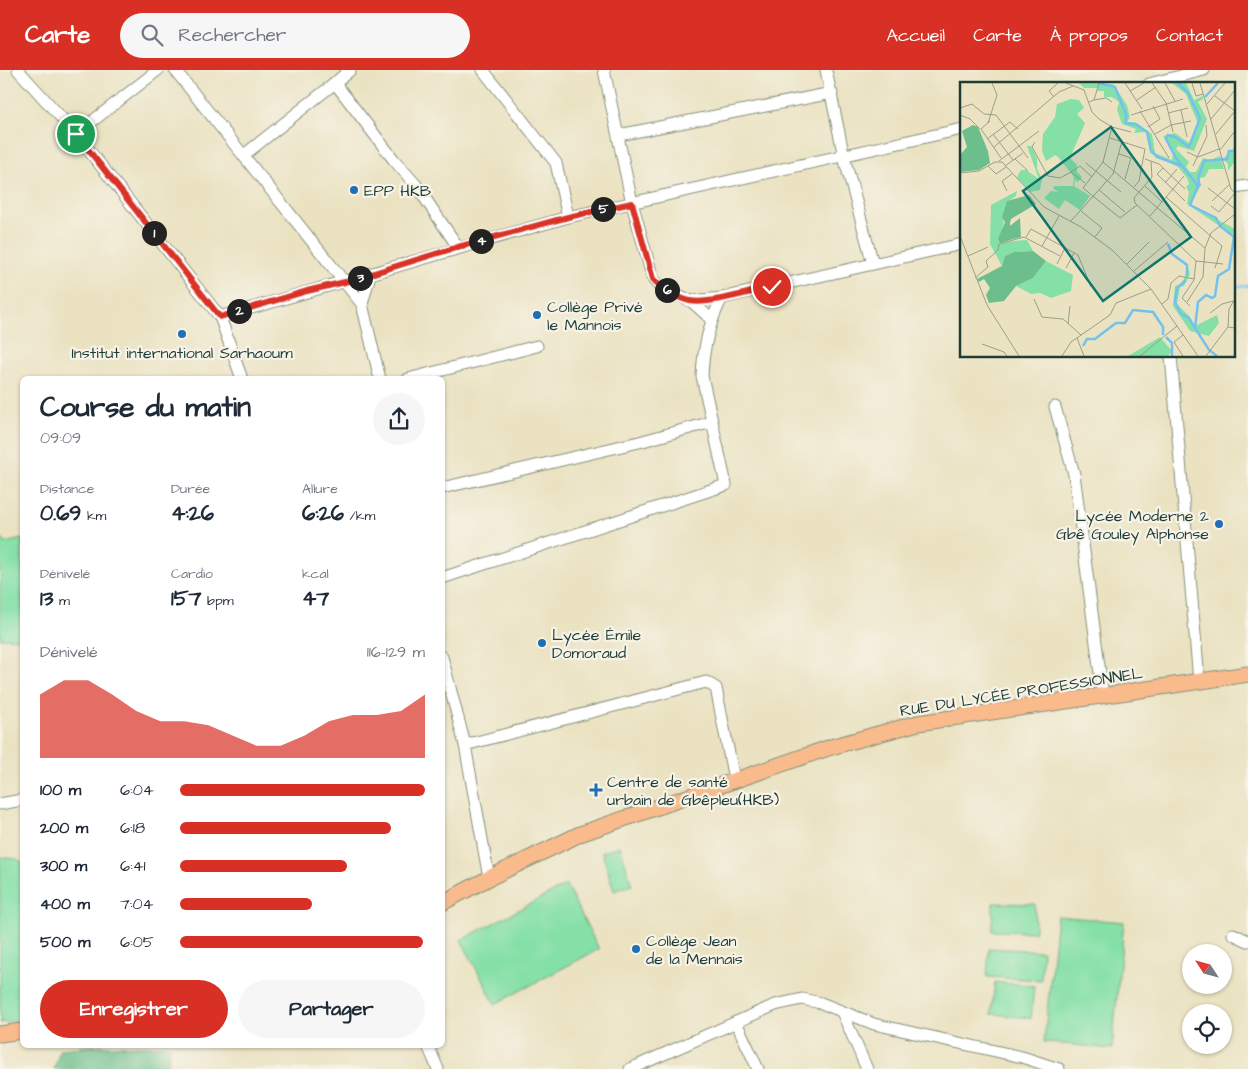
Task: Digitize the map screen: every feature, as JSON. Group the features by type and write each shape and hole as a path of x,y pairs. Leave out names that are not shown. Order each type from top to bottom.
{"main road":[{"name":"RUE DU LYCÉE PROFESSIONNEL","path":"445,901 488,878 580,834 734,779 831,747 918,723 1103,694 1248,674"},
{"path":"0,1034 20,1031"}],"street":[{"path":"18,70 76,134 220,317 241,376"},
{"path":"76,134 158,70"},
{"path":"175,70 362,304 379,376"},
{"path":"244,154 350,70"},
{"path":"483,70 556,163 568,217"},
{"path":"604,70 632,203 653,279 659,286 691,301 711,319"},
{"path":"826,70 844,157 873,264"},
{"path":"1157,82 1204,70"},
{"path":"335,83 394,160 416,185 458,247"},
{"path":"619,135 832,93"},
{"path":"220,317 307,291 370,275 458,247 568,217 844,157 960,129"},
{"path":"691,301 722,298 960,244"},
{"path":"362,304 370,275"},
{"path":"445,577 724,487 727,481 702,376 702,362 711,319 722,298"},
{"path":"420,376 537,346"},
{"path":"1171,358 1199,681"},
{"path":"1055,407 1074,474 1103,694"},
{"path":"445,487 639,442 712,422"},
{"path":"445,668 465,745 488,878"},
{"path":"465,745 706,682 716,688 734,779"},
{"path":"0,804 20,800"},
{"path":"1234,934 1248,941"},
{"path":"630,1069 651,1065 736,1022 775,1005 802,999 821,1003 874,1024 1022,1057 1059,1069"},
{"path":"842,1012 867,1069"},
{"path":"736,1022 758,1069"},
{"path":"429,1048 438,1069"}],"green space":[{"path":"0,535 5,543 20,539 20,639 0,638"},
{"path":"620,846 632,885 614,891 602,852"},
{"path":"0,857 17,859 20,861 20,1020 0,1023"},
{"path":"566,885 599,949 495,1004 461,940"},
{"path":"993,903 1035,904 1035,932 992,931"},
{"path":"1057,916 1124,922 1112,1049 1044,1042"},
{"path":"989,948 1043,951 1041,980 987,977"},
{"path":"995,982 1034,986 1031,1018 991,1014"},
{"path":"170,1048 168,1069 54,1069 60,1049"}],"waterway":[{"path":"1236,287 1248,286"}],"place":[{"name":"EPP HKB","path":"354,190"},
{"name":"Collège Privé le Mannois","path":"537,315"},
{"name":"Institut international Sarhaoum","path":"182,334"},
{"name":"Lycée Moderne 2 Gbê Gouley Alphonse","path":"1219,524"},
{"name":"Lycée Émile Domoraud","path":"542,643"},
{"name":"Centre de santé urbain de Gbêpleu(HKB)","path":"596,790"},
{"name":"Collège Jean de la Mennais","path":"636,949"}],"route":[{"path":"76,134 220,317 397,267 458,247 568,217 632,203 653,279 659,286 691,301 722,298 772,287"}]}
